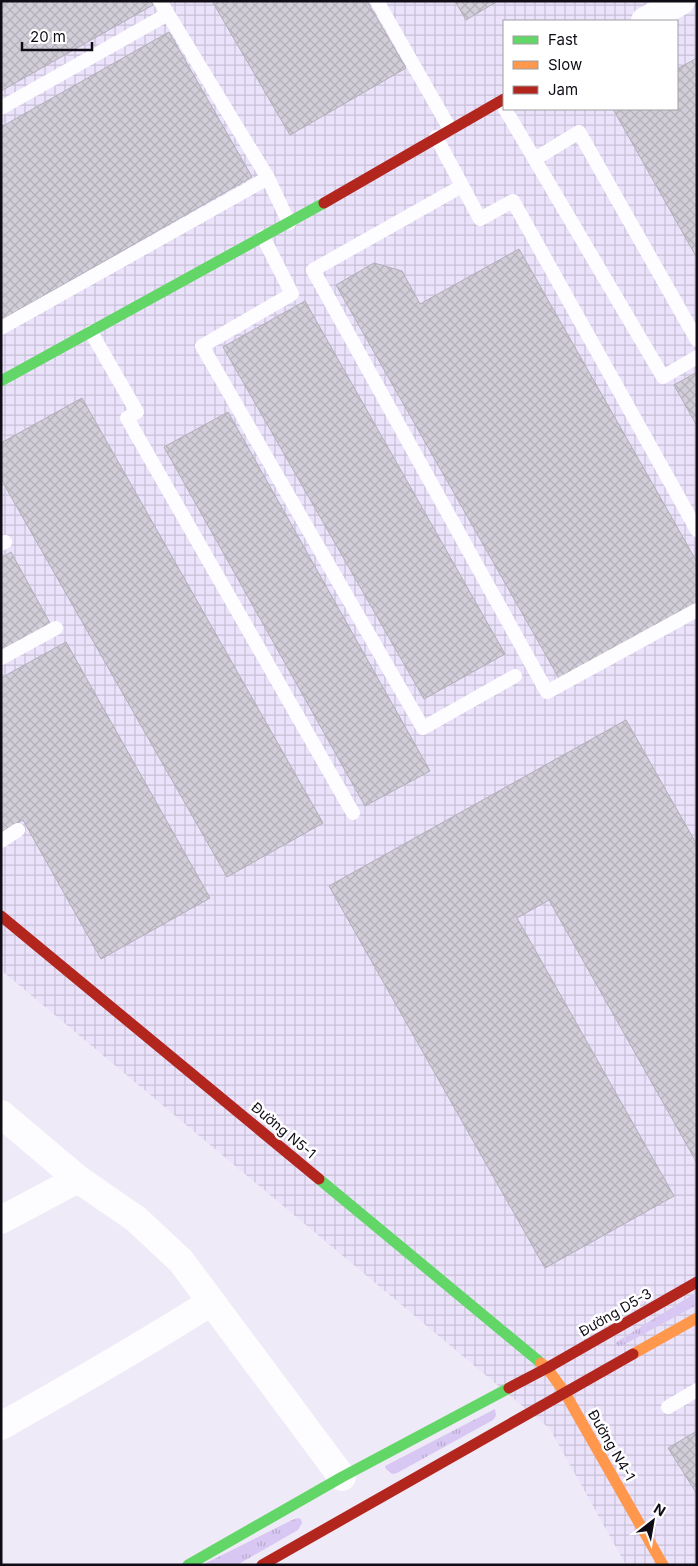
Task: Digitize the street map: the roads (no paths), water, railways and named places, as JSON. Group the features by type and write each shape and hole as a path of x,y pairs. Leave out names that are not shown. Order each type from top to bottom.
{"street":[{"path":"647,20 681,1"},
{"path":"1,381 290,223 450,129 503,104"},
{"name":"Đường N5-1","path":"1,916 547,1368 565,1393"},
{"path":"1,1114 78,1179 136,1219 181,1261 211,1302 331,1487"},
{"path":"1,1220 78,1179"},
{"name":"Đường D5-3","path":"188,1565 547,1368 697,1282"},
{"path":"1,1426 130,1353 211,1302"},
{"path":"262,1565 340,1515 565,1393 697,1318"},
{"name":"Đường N4-1","path":"565,1393 663,1565"}],"lane":[{"path":"160,1 268,178 290,223"},
{"path":"377,1 450,129"},
{"path":"1,108 168,14"},
{"path":"507,110 663,377 697,357"},
{"path":"535,158 579,132 697,340"},
{"path":"436,137 480,219 513,201 697,530"},
{"path":"1,328 268,178"},
{"path":"462,186 313,270 322,287 547,692 697,610"},
{"path":"263,238 292,294 202,346 423,728 515,676"},
{"path":"91,332 137,412 127,418 353,813"},
{"path":"1,658 56,628"},
{"path":"1,841 18,830"},
{"path":"668,1407 697,1390"}]}
